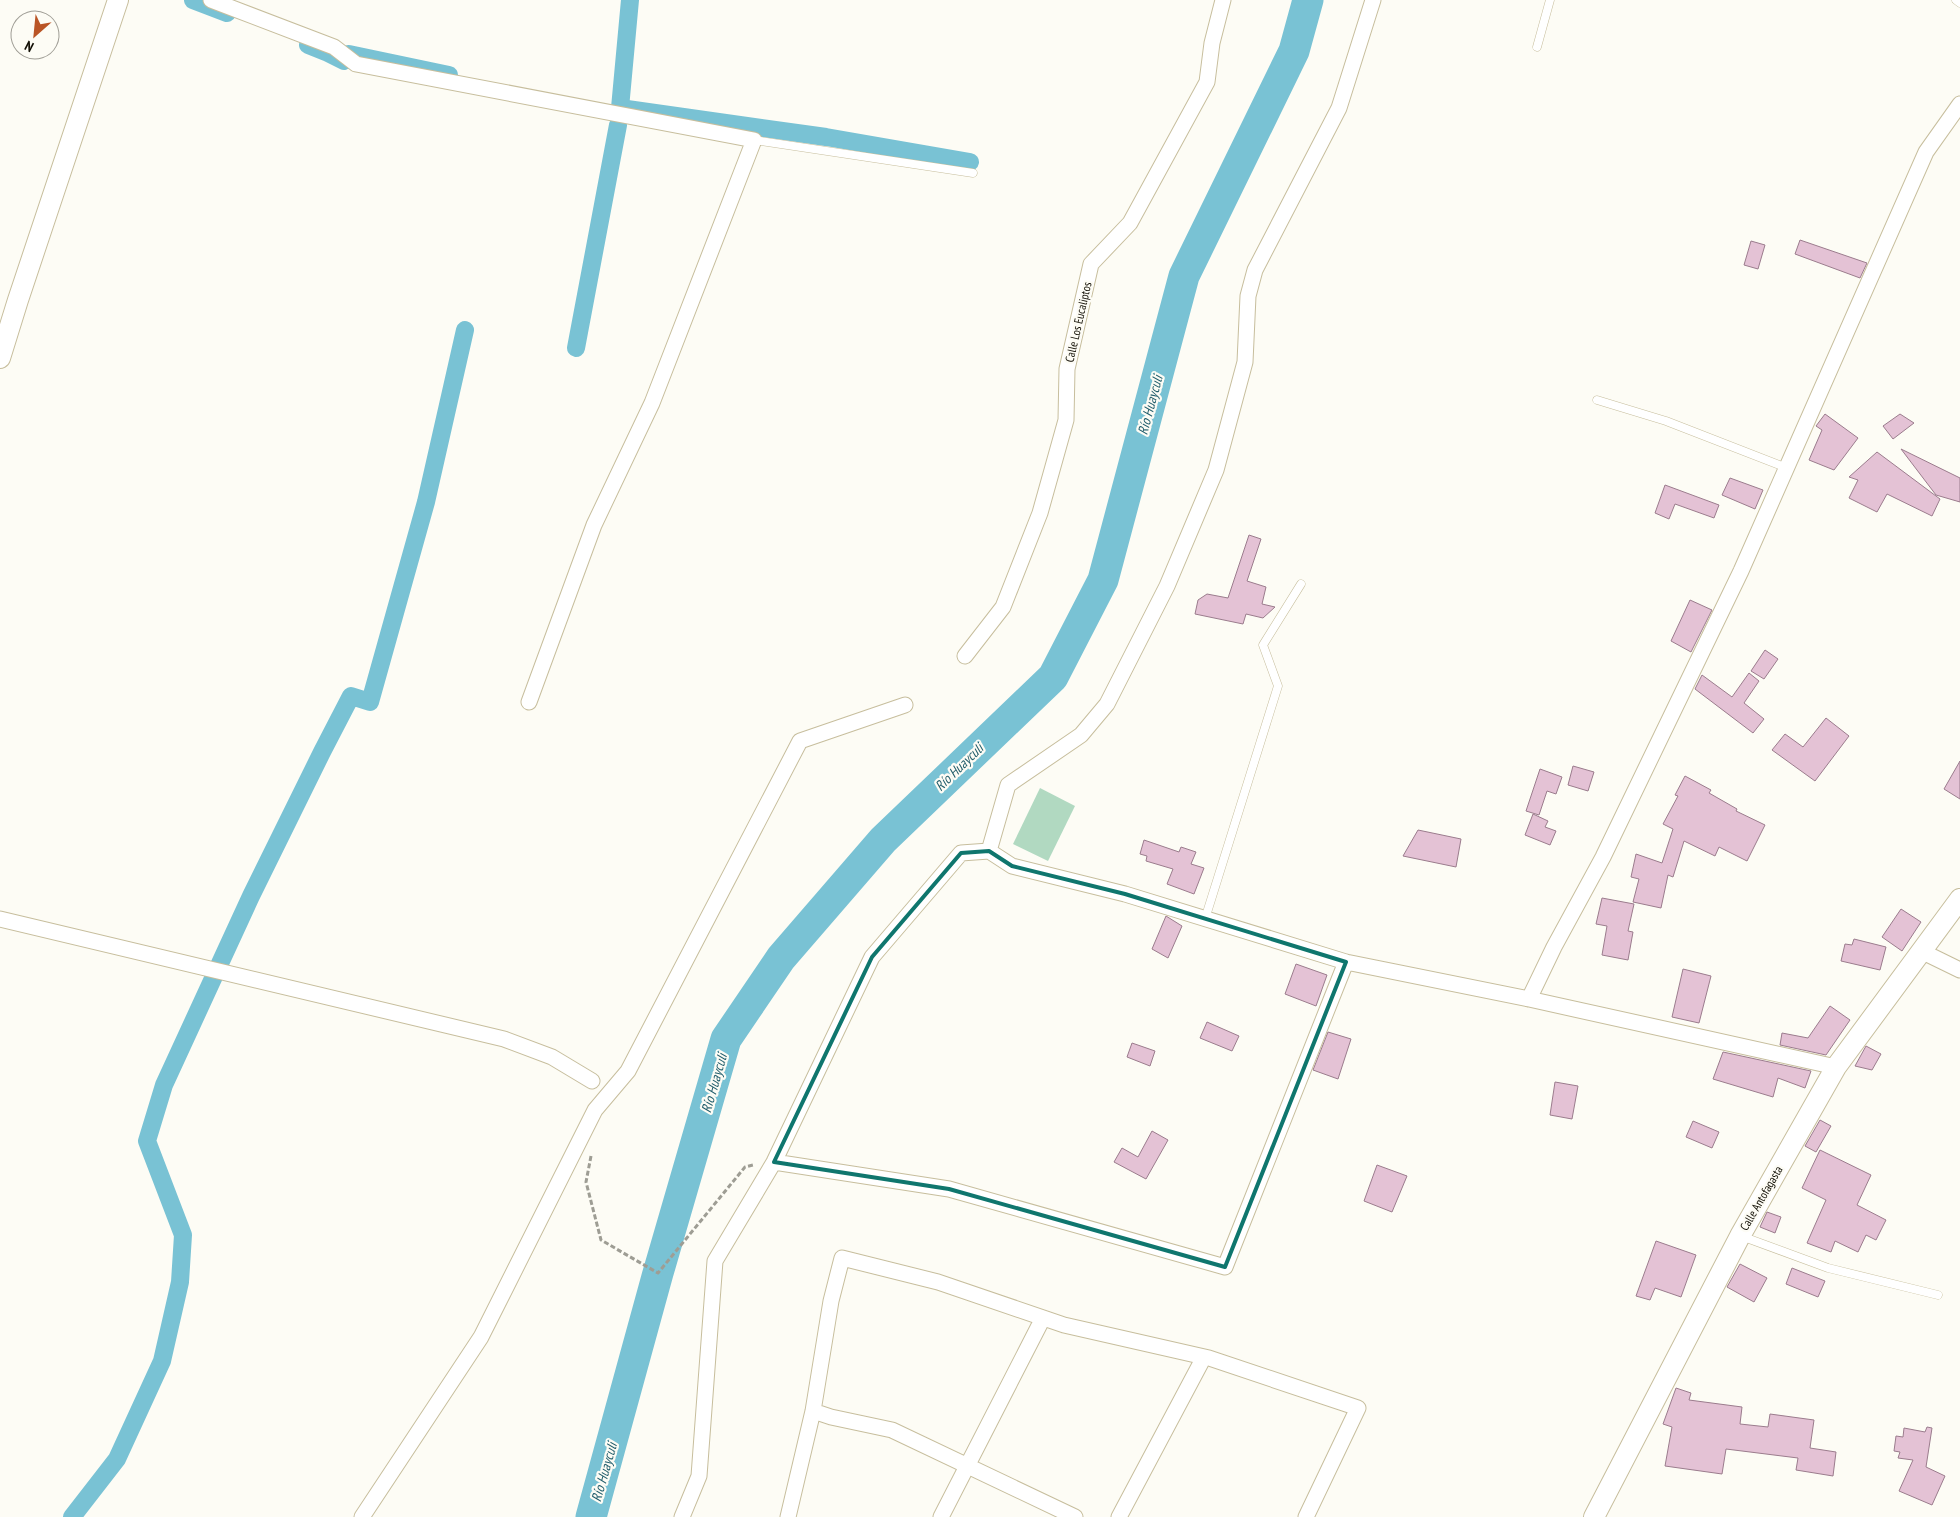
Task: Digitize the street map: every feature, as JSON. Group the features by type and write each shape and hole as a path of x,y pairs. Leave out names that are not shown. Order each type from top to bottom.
{"main road":[{"path":"0,358 118,0"},
{"name":"Calle Antofagasta","path":"1594,1517 1740,1236 1836,1067 1960,899"}],"street":[{"path":"211,0 334,47 356,64 754,140 652,403 594,525 529,702"},
{"name":"Calle Los Eucaliptos","path":"965,656 1003,607 1040,513 1066,420 1067,370 1091,264 1130,224 1207,82 1212,43 1223,0"},
{"path":"989,851 1008,784 1081,735 1107,704 1167,586 1216,470 1245,362 1248,296 1255,270 1339,108 1373,0"},
{"path":"1529,999 1554,947 1603,857 1741,571 1926,152 1960,104"},
{"path":"362,1517 481,1338 595,1110 628,1071 800,742 905,705"},
{"path":"682,1517 699,1476 715,1261 774,1162 872,957 961,853 989,851 1012,866 1125,894 1346,962 1529,999 1836,1067"},
{"path":"0,919 504,1039 552,1057 592,1081"},
{"path":"1921,951 1960,970"},
{"path":"774,1162 949,1189 1226,1267 1346,962"},
{"path":"788,1517 813,1411 831,1300 842,1258 938,1282 1064,1325 1204,1357 1358,1408 1306,1517"},
{"path":"941,1517 1044,1318"},
{"path":"1119,1517 1204,1357"},
{"path":"813,1411 831,1417 892,1430 1075,1517"}],"lane":[{"path":"1537,47 1550,0"},
{"path":"1956,0 1960,3"},
{"path":"754,140 973,173"},
{"path":"1596,400 1666,421 1787,468"},
{"path":"1205,919 1278,686 1264,645 1301,584"},
{"path":"1740,1236 1828,1268 1938,1296"}],"path":[{"path":"592,1154 586,1182 601,1240 658,1273 745,1167 774,1162"}],"highlighted area":[{"path":"989,851 1012,866 1125,894 1346,962 1225,1267 949,1189 774,1162 872,957 961,853"}],"green space":[{"path":"1040,788 1075,806 1048,861 1013,844"}],"building":[{"path":"1800,240 1867,263 1860,278 1795,254"},
{"path":"1751,241 1765,245 1758,269 1744,265"},
{"path":"1825,414 1858,438 1834,470 1809,460 1822,430 1816,426"},
{"path":"1900,414 1914,423 1893,439 1883,426"},
{"path":"1901,449 1960,478 1960,502 1936,495"},
{"path":"1877,452 1940,499 1932,516 1887,494 1877,512 1849,498 1858,480 1849,477"},
{"path":"1730,478 1763,490 1755,509 1722,495"},
{"path":"1665,485 1719,505 1714,518 1675,504 1669,519 1655,513"},
{"path":"1249,535 1261,539 1247,581 1266,587 1262,604 1275,607 1263,618 1246,614 1243,624 1195,614 1198,600 1207,594 1228,598"},
{"path":"1690,600 1712,610 1691,652 1671,641"},
{"path":"1765,650 1778,659 1764,679 1751,671"},
{"path":"1749,673 1759,681 1744,703 1764,719 1753,733 1695,689 1702,675 1732,697"},
{"path":"1826,718 1849,736 1815,781 1772,750 1785,734 1803,747"},
{"path":"1960,761 1960,799 1944,789"},
{"path":"1573,766 1594,772 1588,791 1568,785"},
{"path":"1540,769 1562,777 1556,794 1547,791 1539,815 1526,811"},
{"path":"1685,776 1711,790 1709,793 1737,809 1736,811 1765,825 1747,861 1719,847 1715,856 1684,841 1673,877 1668,875 1661,908 1633,902 1639,879 1631,877 1636,854 1662,863 1673,829 1663,824 1678,796 1675,795"},
{"path":"1533,814 1548,821 1545,827 1556,831 1550,845 1525,835"},
{"path":"1418,830 1461,839 1456,867 1403,856"},
{"path":"1144,840 1179,852 1181,847 1196,852 1191,864 1204,868 1194,894 1167,884 1173,869 1146,861 1147,856 1140,854"},
{"path":"1602,898 1634,904 1628,931 1633,932 1628,960 1602,955 1607,926 1596,924"},
{"path":"1901,909 1921,922 1902,951 1882,937"},
{"path":"1166,916 1182,926 1168,958 1152,949"},
{"path":"1854,939 1886,947 1880,970 1841,961 1845,944 1852,945"},
{"path":"1296,964 1327,975 1316,1006 1285,994"},
{"path":"1683,969 1711,976 1699,1023 1672,1017"},
{"path":"1830,1006 1850,1020 1826,1055 1780,1045 1782,1033 1808,1038"},
{"path":"1207,1022 1239,1036 1232,1051 1200,1038"},
{"path":"1328,1032 1351,1039 1338,1079 1313,1070"},
{"path":"1132,1043 1155,1051 1150,1066 1127,1057"},
{"path":"1866,1046 1881,1054 1872,1070 1855,1066"},
{"path":"1723,1052 1811,1071 1805,1088 1778,1078 1773,1097 1713,1079"},
{"path":"1555,1082 1578,1086 1572,1119 1550,1115"},
{"path":"1820,1120 1831,1126 1816,1152 1805,1146"},
{"path":"1693,1121 1719,1132 1712,1148 1686,1137"},
{"path":"1152,1131 1168,1140 1146,1179 1114,1162 1122,1148 1138,1157"},
{"path":"1820,1150 1871,1175 1857,1205 1886,1220 1876,1240 1866,1235 1858,1252 1835,1241 1831,1252 1807,1243 1826,1200 1802,1188"},
{"path":"1377,1165 1407,1176 1392,1212 1364,1201"},
{"path":"1767,1212 1781,1217 1775,1233 1760,1227"},
{"path":"1656,1241 1696,1255 1681,1297 1655,1288 1650,1300 1636,1296"},
{"path":"1740,1264 1767,1278 1754,1302 1727,1287"},
{"path":"1792,1268 1825,1281 1818,1297 1786,1284"},
{"path":"1676,1388 1691,1393 1689,1400 1742,1407 1740,1424 1768,1427 1770,1414 1814,1420 1810,1448 1836,1452 1833,1476 1796,1470 1798,1458 1726,1449 1722,1474 1665,1466 1672,1427 1663,1424"},
{"path":"1927,1427 1932,1428 1926,1467 1945,1476 1932,1505 1899,1491 1913,1460 1898,1458 1900,1452 1894,1451 1896,1436 1903,1437 1904,1428 1925,1432"}],"waterway":[{"path":"193,0 227,13"},
{"path":"620,108 630,0"},
{"name":"Río Huayculi","path":"591,1517 658,1273 726,1039 781,958 883,840 1053,677 1103,580 1184,276 1294,51 1308,0"},
{"path":"308,45 344,61 349,54 449,75"},
{"path":"627,109 826,137 970,162"},
{"path":"576,348 618,125"},
{"path":"72,1517 117,1459 162,1361 180,1282 183,1235 147,1141 164,1085 251,896 351,696 370,702 426,502 465,330"}]}
